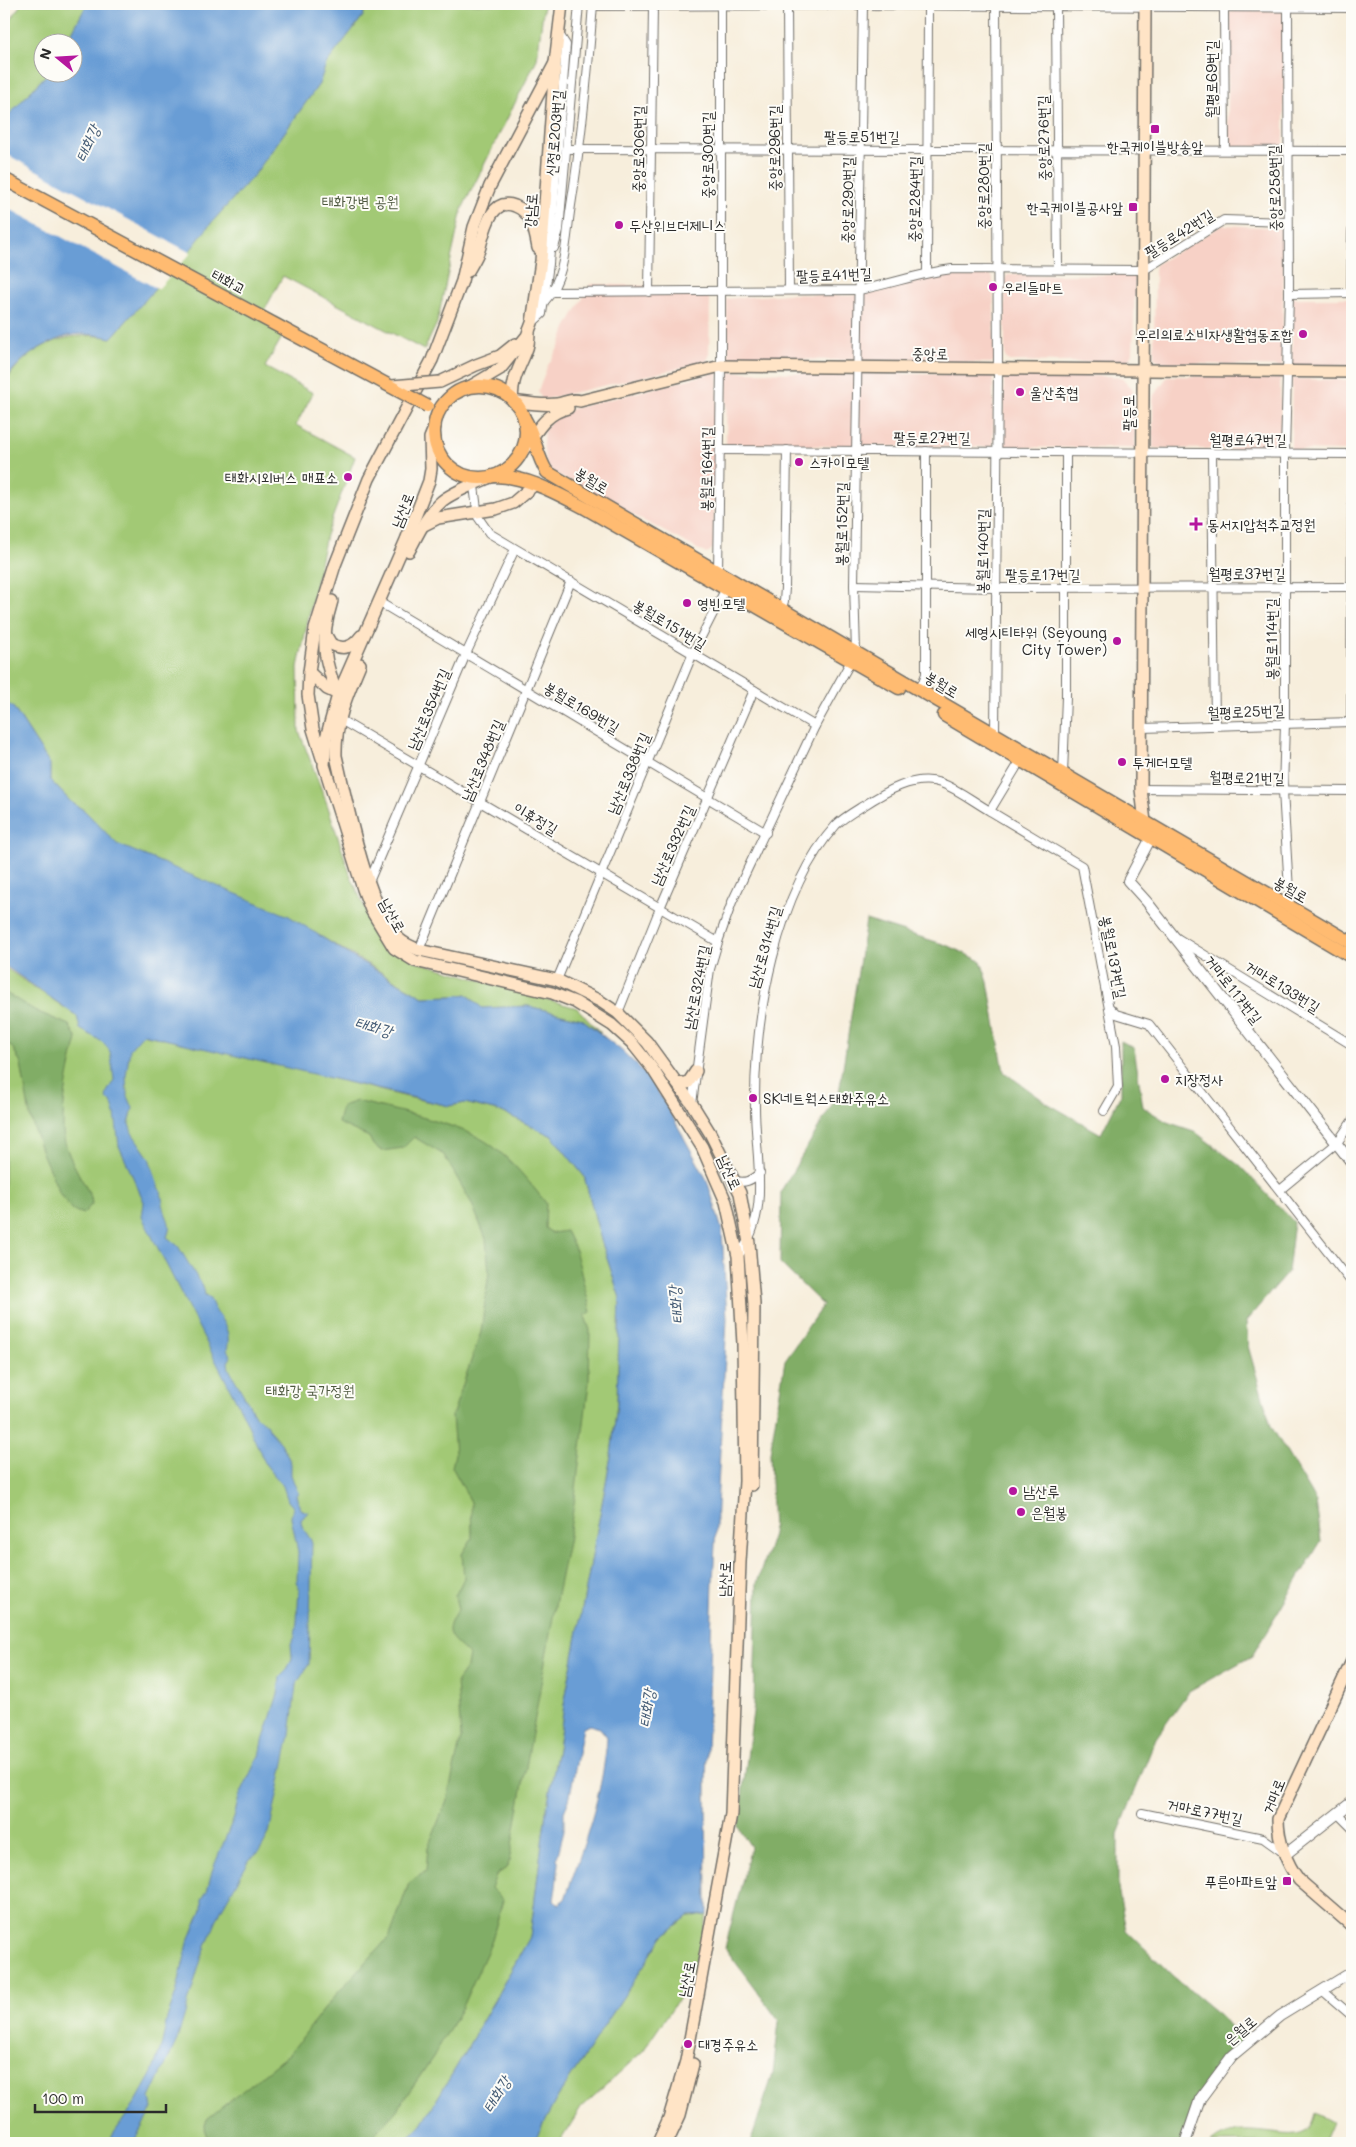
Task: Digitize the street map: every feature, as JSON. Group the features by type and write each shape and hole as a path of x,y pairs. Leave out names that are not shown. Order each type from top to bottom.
{"main road":[{"name":"강남로","path":"466,389 500,369 531,327 545,263 555,63 562,4"},
{"name":"팔등로","path":"1145,6 1141,789 1151,830"},
{"path":"324,765 314,729 308,694 309,672 315,629 335,565 369,479 432,360 462,281 474,227 490,186 555,63"},
{"name":"태화교","path":"4,179 439,412"},
{"path":"462,281 479,251 490,218 496,209 504,205 513,205 522,209 528,217 545,263"},
{"path":"392,386 440,382 500,356 531,327"},
{"path":"513,400 515,376 527,349 531,327"},
{"name":"중앙로","path":"513,400 538,404 557,404 576,399 580,401 721,366 1352,372"},
{"path":"521,453 526,432 524,418 513,400 504,393 490,387 466,389 448,400 439,412 435,426 435,436 437,448 442,458 450,467 474,481 493,476 510,468 533,437 545,420 556,411 575,406 580,401"},
{"name":"봉월로","path":"524,418 533,437 542,465 547,472 718,572 728,584"},
{"name":"남산로","path":"435,426 430,438 432,469 429,481 406,540 369,624 326,738 324,765 371,910 394,948 414,961 552,993 576,1002 612,1024 632,1043 652,1068 702,1147 726,1202 738,1256 743,1344 745,1480 740,1562 731,1814 686,2061 669,2118 658,2143"},
{"name":"봉월로","path":"493,476 519,478 535,484 585,508 662,551 728,584"},
{"name":"남산로","path":"344,693 413,543 423,526 433,510 443,501 474,481"},
{"path":"423,526 438,518 496,509 512,503 535,484"},
{"path":"335,565 336,588 324,632 325,655 344,693 340,715"},
{"path":"728,584 1151,830 1352,957"},
{"path":"324,632 331,644 336,647 349,648 369,624"},
{"name":"봉월로","path":"854,656 920,690 995,734 1023,756 1063,774 1151,830 1290,906 1352,943"},
{"path":"309,672 327,688 344,693"},
{"name":"남산로","path":"340,715 335,736 336,756 369,882 388,925 400,940 419,950 557,980 618,1013 647,1042 692,1104 710,1133 740,1193 749,1243 754,1304 753,1461 736,1821 694,2058 680,2115 667,2143"},
{"path":"677,1083 688,1083 696,1071"},
{"name":"거마로","path":"1352,1661 1278,1819 1278,1837 1292,1872 1352,1926"}],"street":[{"name":"신정로203번길","path":"545,263 559,230 579,4"},
{"path":"544,302 553,292 564,256 580,149 593,5 787,6 863,4 1352,8"},
{"name":"중앙로290번길","path":"858,366 863,4"},
{"name":"중앙로300번길","path":"721,5 721,366"},
{"name":"중앙로280번길","path":"996,5 998,369"},
{"name":"중앙로306번길","path":"649,292 653,6"},
{"name":"중앙로296번길","path":"787,6 789,290"},
{"name":"중앙로284번길","path":"927,273 928,6"},
{"name":"중앙로258번길","path":"1286,371 1289,294 1287,151 1288,6"},
{"name":"중앙로276번길","path":"1056,7 1058,269"},
{"name":"월평로69번길","path":"1224,8 1225,150"},
{"path":"531,327 542,314 544,302 545,263 566,45 559,34"},
{"name":"팔등로51번길","path":"566,149 1145,150"},
{"path":"1145,150 1352,151"},
{"name":"팔등로42번길","path":"1144,270 1224,220 1288,222"},
{"path":"1289,294 1352,293 1352,232"},
{"name":"팔등로41번길","path":"553,292 859,290 882,286 927,273 952,269 1144,270"},
{"name":"봉월로164번길","path":"718,572 721,366"},
{"name":"봉월로152번길","path":"854,656 858,366"},
{"name":"봉월로140번길","path":"995,734 998,369"},
{"name":"봉월로114번길","path":"1286,371 1285,723 1283,791 1290,906"},
{"name":"팔등로27번길","path":"720,450 1143,453"},
{"path":"779,613 785,588 787,450"},
{"path":"920,690 926,674 926,451"},
{"path":"1063,774 1066,696 1066,452"},
{"name":"월평로47번길","path":"1143,453 1352,454"},
{"path":"1212,453 1215,726"},
{"name":"봉월로151번길","path":"474,481 477,511 482,527 488,534 815,726"},
{"path":"1351,722 1352,485"},
{"name":"남산로354번길","path":"369,882 466,654 515,549"},
{"name":"남산로348번길","path":"419,950 571,581"},
{"name":"남산로338번길","path":"557,980 693,653 728,584"},
{"name":"팔등로17번길","path":"854,585 995,588 1142,587"},
{"name":"월평로37번길","path":"1142,587 1352,587"},
{"name":"봉월로169번길","path":"384,605 708,798 767,829"},
{"path":"815,726 854,656"},
{"name":"남산로332번길","path":"618,1013 660,908 754,690"},
{"name":"이휴정길","path":"340,715 418,765 718,942"},
{"name":"월평로25번길","path":"1142,728 1351,722"},
{"name":"남산로324번길","path":"692,1104 710,969 718,942 732,902 815,726"},
{"path":"990,811 1023,756"},
{"name":"남산로314번길","path":"738,1256 749,1243 759,1207 760,1173 754,1107 757,1045 764,999 776,947 790,905 809,862 837,824 886,792 907,784 928,781 940,783 990,811"},
{"name":"월평로21번길","path":"1141,789 1352,791"},
{"name":"봉월로137번길","path":"990,811 1082,866 1110,1008 1116,1014 1149,1024 1352,1283"},
{"name":"거마로117번길","path":"1151,830 1128,881 1173,935 1352,1163"},
{"name":"거마로133번길","path":"1173,935 1352,1045"},
{"path":"1104,1111 1118,1087 1116,1046 1110,1008"},
{"path":"1280,1190 1337,1143 1352,1121"},
{"path":"733,1180 741,1183 747,1182 760,1173"},
{"path":"1286,1854 1352,1802"},
{"name":"거마로77번길","path":"1142,1812 1263,1838 1286,1854"},
{"path":"1337,1814 1352,1828"},
{"name":"은월로","path":"1185,2143 1200,2099 1232,2056 1280,2016 1352,1972"},
{"path":"1322,1990 1352,2016"}],"shaded area":[{"path":"1228,11 1284,11 1284,147 1228,147"},
{"path":"1223,225 1280,228 1284,232 1282,367 1162,362 1154,358 1155,265"},
{"path":"989,273 993,278 995,359 992,363 729,358 726,299 788,294 848,296 881,292 912,282 946,275"},
{"path":"1007,275 1130,275 1135,277 1133,353 1130,358 1125,363 1009,361 1005,357 1005,280"},
{"path":"591,284 644,286 707,295 710,301 709,357 705,362 542,400 538,391 547,367"},
{"path":"1293,298 1352,298 1352,367 1292,367"},
{"path":"718,372 713,548 707,554 550,471 545,460 543,443 544,431 551,421 572,409"},
{"path":"727,372 993,375 993,447 726,445"},
{"path":"1004,375 1110,376 1123,379 1132,388 1134,397 1135,448 1003,447"},
{"path":"1168,376 1280,378 1281,444 1279,450 1153,448 1154,395"},
{"path":"1292,379 1352,380 1352,451 1291,450"}],"green space":[{"path":"21,4 87,4 72,32 32,32 32,82 40,82 4,120 4,31"},
{"name":"태화강변 공원","path":"366,4 544,4 537,59 462,209 437,323 424,350 283,276 264,311 289,325 265,367 313,393 296,425 355,457 326,535 298,667 299,731 327,804 350,874 371,922 394,948 415,961 577,1008 601,1033 582,1019 528,1006 482,1008 467,994 423,997 300,924 116,844 85,811 71,802 50,780 50,764 13,707 4,702 4,385 13,371 24,360 49,344 79,336 111,338 255,174 319,84 326,64 363,16"},
{"path":"866,920 946,945 981,961 988,982 1004,1072 1047,1103 1101,1134 1121,1094 1121,1041 1134,1048 1143,1107 1167,1122 1194,1131 1240,1166 1294,1222 1288,1272 1246,1321 1248,1346 1271,1426 1316,1502 1321,1541 1252,1656 1189,1691 1156,1738 1118,1834 1118,1888 1126,1930 1174,1977 1221,2016 1245,2045 1195,2097 1182,2143 750,2143 773,2074 779,2021 725,1948 751,1847 738,1827 754,1704 757,1583 773,1534 770,1453 785,1360 823,1305 780,1263 781,1191 839,1093"},
{"name":"태화강 국가정원","path":"4,967 77,1016 137,1033 238,1055 407,1097 449,1106 465,1103 502,1112 552,1136 584,1176 601,1240 620,1298 617,1403 611,1456 564,1705 546,1812 530,1937 422,2124 404,2143 4,2143"},
{"path":"4,992 36,1011 69,1025 77,1039 67,1084 63,1128 69,1155 91,1197 92,1204 83,1214 72,1210 60,1194 42,1153 30,1116 21,1064 14,1050 4,1039"},
{"path":"357,1101 445,1124 463,1130 491,1145 514,1165 546,1203 545,1228 552,1233 566,1231 575,1249 591,1312 585,1316 590,1330 589,1382 575,1497 508,1867 496,1875 491,1888 503,1900 491,1943 461,2009 433,2057 396,2111 366,2143 196,2143 208,2139 204,2129 207,2119 290,2053 333,1998 390,1936 409,1883 426,1871 428,1847 447,1800 461,1738 457,1681 467,1667 469,1655 453,1640 449,1631 458,1610 455,1596 464,1578 462,1554 472,1538 471,1502 452,1467 455,1454 452,1416 481,1332 489,1272 486,1239 472,1204 444,1155 414,1137 403,1148 382,1151 373,1145 369,1137 338,1123 342,1106"},
{"path":"707,1915 692,1975 683,1992 643,2051 581,2108 559,2143 533,2143 557,2098 663,1936 688,1916"},
{"path":"1315,2113 1332,2122 1323,2143 1211,2143 1223,2135 1237,2132 1301,2133 1309,2128"}],"water":[{"name":"태화강","path":"87,4 366,4 363,16 326,64 319,84 255,174 111,338 84,334 68,336 50,343 22,360 9,376 4,387 4,120 40,82 82,82 82,32 72,32"},
{"name":"태화강","path":"4,702 13,707 50,764 50,780 71,802 85,811 117,844 289,916 353,957 423,997 467,994 482,1008 528,1006 582,1019 622,1051 644,1072 664,1101 707,1180 722,1230 727,1319 713,1582 706,1782 707,1915 688,1916 663,1936 557,2098 533,2143 404,2143 422,2124 530,1937 546,1812 564,1705 611,1456 617,1403 620,1298 601,1240 584,1176 552,1136 502,1112 465,1103 449,1106 143,1034 130,1049 126,1076 127,1094 133,1108 129,1124 132,1133 149,1158 159,1189 161,1190 163,1206 169,1225 167,1237 178,1246 226,1328 228,1334 227,1350 231,1357 228,1362 229,1369 256,1417 268,1425 269,1430 281,1443 291,1463 291,1475 298,1493 296,1495 300,1509 308,1512 301,1520 302,1526 312,1542 309,1664 296,1685 290,1735 269,1833 260,1851 250,1859 221,1910 202,1956 177,2040 150,2098 152,2109 133,2143 112,2143 112,2136 137,2100 152,2073 162,2044 167,2018 176,1993 188,1943 202,1909 202,1899 207,1891 212,1871 234,1817 239,1797 260,1756 278,1694 280,1677 287,1670 292,1658 291,1644 295,1637 299,1589 297,1581 298,1552 291,1517 293,1507 288,1501 283,1486 266,1465 243,1414 142,1217 144,1202 119,1146 115,1114 111,1101 106,1099 107,1092 114,1080 108,1047 80,1029 77,1016 4,965","holes":["589,1725 600,1728 607,1737 602,1778 597,1799 565,1899 558,1904 554,1901 559,1864 557,1858 564,1831 564,1812 569,1800 583,1728"]}],"pier":[{"path":"4,153 191,253 158,289 4,206"}],"place":[{"name":"한국케이블방송앞","path":"1155,129"},
{"name":"한국케이블공사앞","path":"1133,207"},
{"name":"두산위브더제니스","path":"619,225"},
{"name":"우리들마트","path":"993,287"},
{"name":"우리의료소비자생활협동조합","path":"1303,334"},
{"name":"울산축협","path":"1020,392"},
{"name":"스카이모텔","path":"799,462"},
{"name":"태화시외버스 매표소","path":"348,477"},
{"name":"동서지압척추교정원","path":"1196,524"},
{"name":"영빈모텔","path":"687,603"},
{"name":"세영시티타워 (Seyoung City Tower)","path":"1117,641"},
{"name":"투게더모텔","path":"1122,762"},
{"name":"지장정사","path":"1165,1079"},
{"name":"SK네트웍스태화주유소","path":"753,1098"},
{"name":"남산루","path":"1013,1491"},
{"name":"은월봉","path":"1021,1512"},
{"name":"푸른아파트앞","path":"1287,1881"},
{"name":"대경주유소","path":"688,2044"}]}
